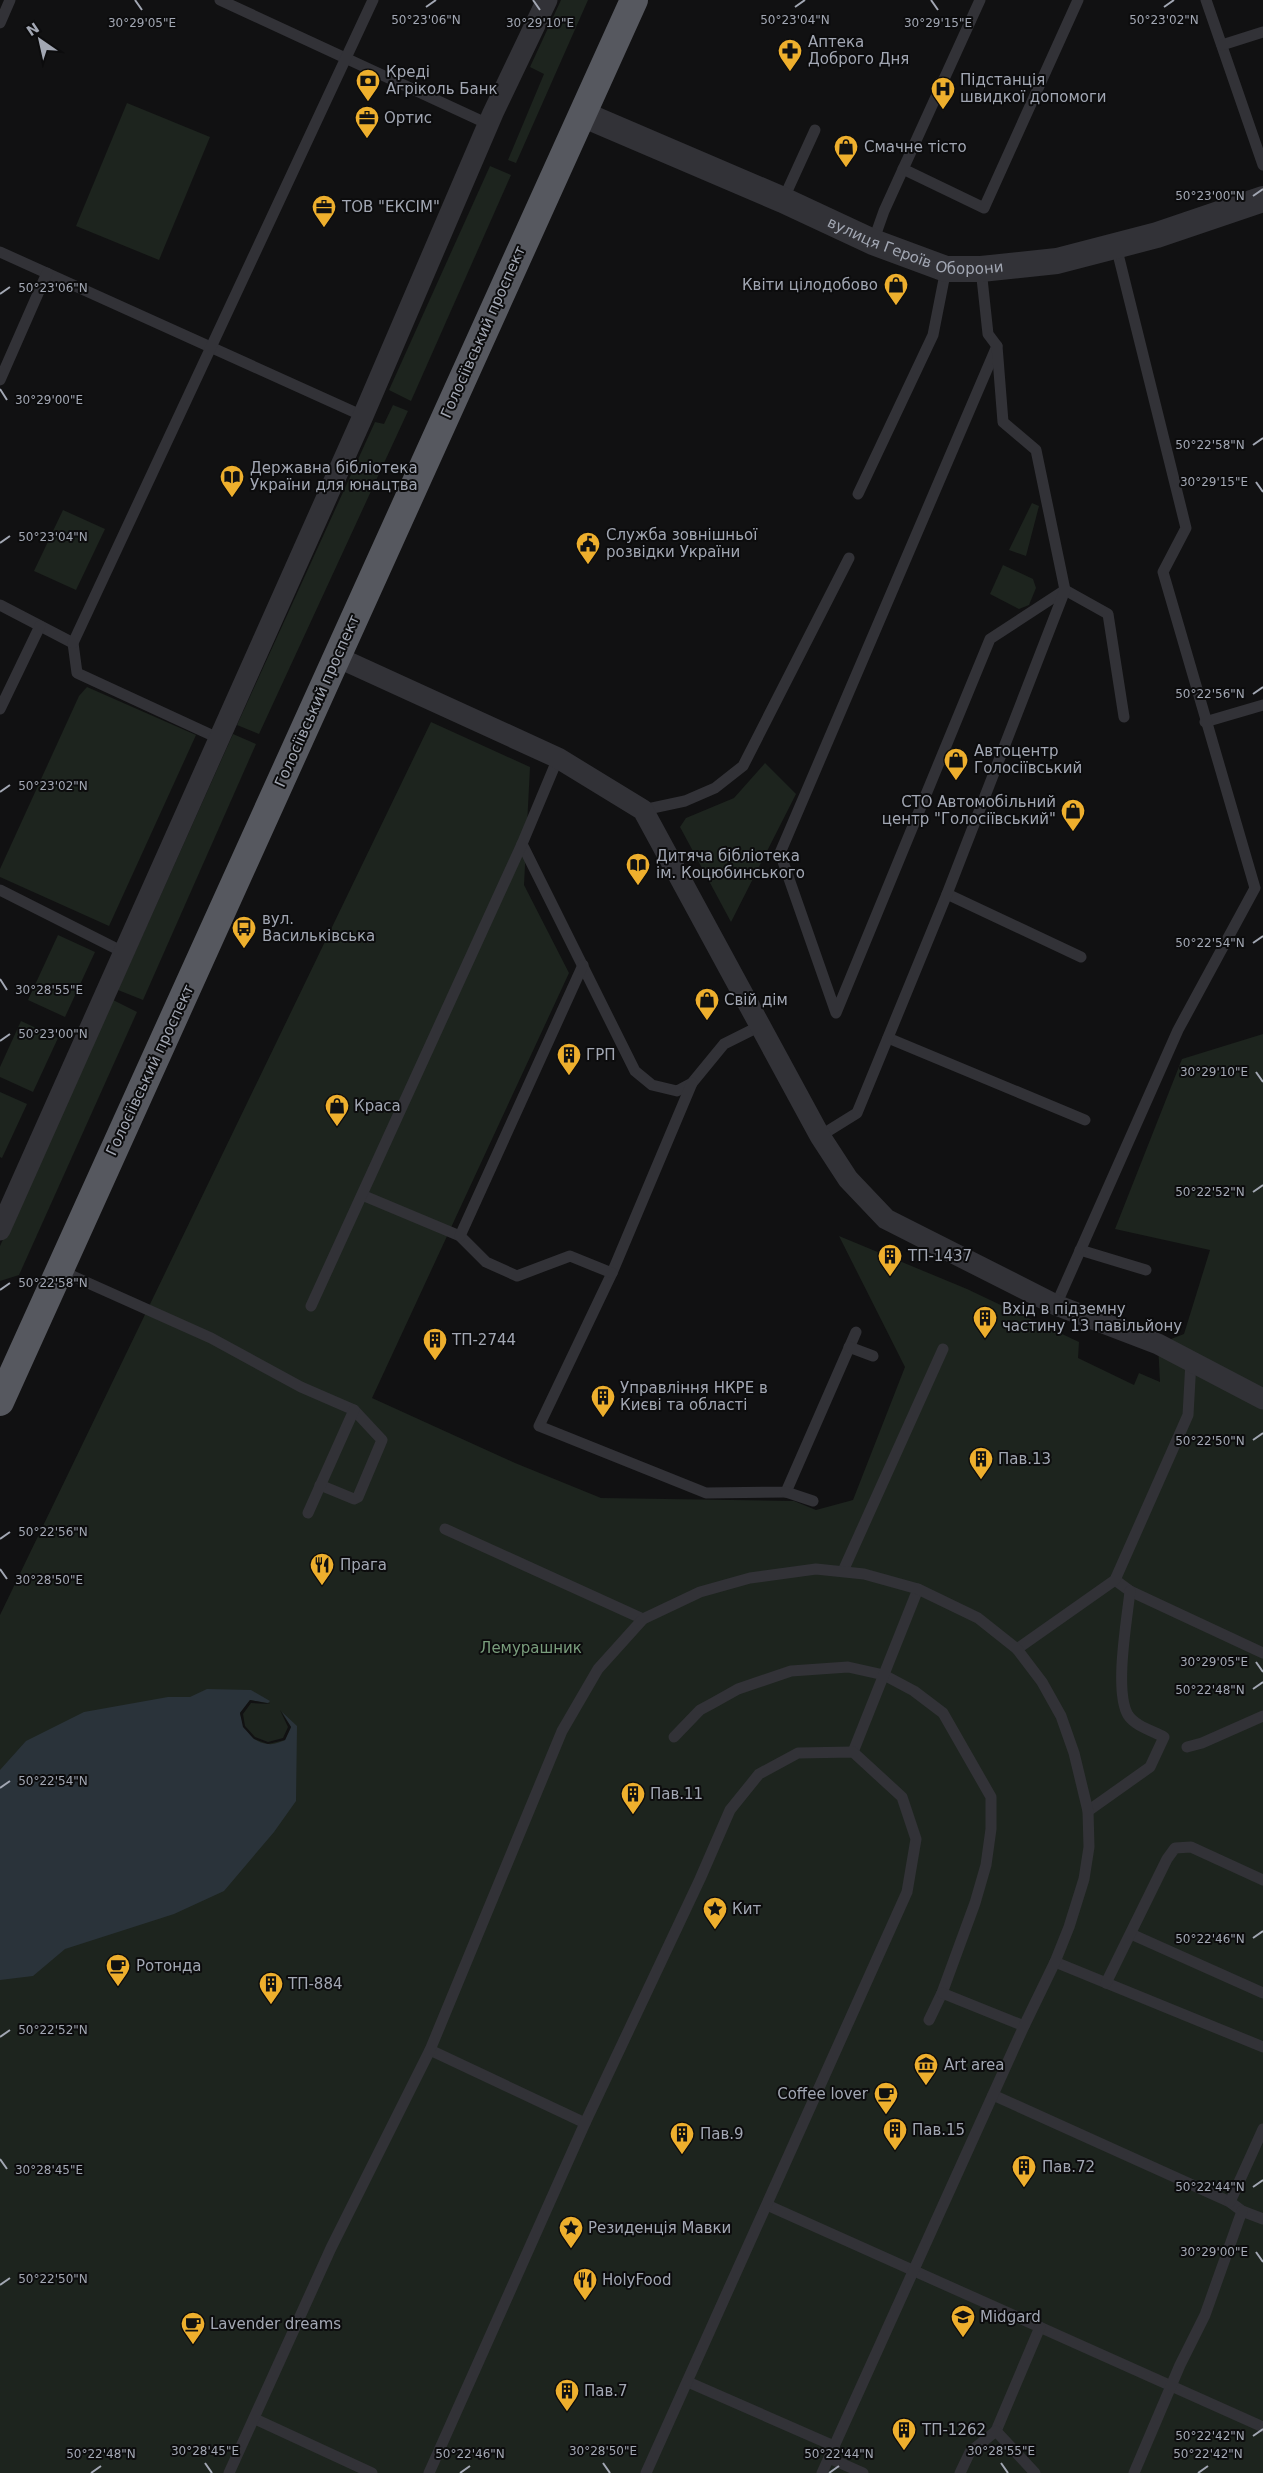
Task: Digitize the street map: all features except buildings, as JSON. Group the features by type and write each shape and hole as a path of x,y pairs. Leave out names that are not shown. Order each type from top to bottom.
{"highway":[{"name":"Голосіївський проспект","path":"0,1402 58,1270 634,0"}],"street":[{"path":"0,1230 363,416 488,124 547,0"},
{"name":"вулиця Героїв Оборони","path":"582,114 783,200 873,242 946,268 981,269 1057,261 1157,235 1263,199"},
{"path":"337,658 558,758 643,810 820,1136 848,1179 886,1219 1056,1305 1158,1344 1263,1399"}],"lane":[{"path":"0,23 10,0"},
{"path":"220,0 488,124"},
{"path":"220,739 76,673 73,643 373,0"},
{"path":"873,242 980,0"},
{"path":"904,169 984,208 1078,0"},
{"path":"1206,0 1263,165"},
{"path":"1222,45 1263,32"},
{"path":"783,200 815,130"},
{"path":"1056,1305 1178,1030 1254,888 1162,572 1186,528 1116,246"},
{"path":"0,252 363,416"},
{"path":"858,494 932,335 946,268"},
{"path":"820,1136 857,1113 947,894 1065,590 1036,450 1003,422 998,346 988,334 981,269"},
{"path":"0,380 47,273"},
{"path":"998,346 780,854 836,1013 990,639 1065,590"},
{"path":"643,810 685,801 715,788 743,766 849,558"},
{"path":"1065,590 1108,614 1124,717"},
{"path":"0,605 73,643"},
{"path":"0,709 40,626"},
{"path":"1205,722 1263,705"},
{"path":"311,1306 522,844 558,758"},
{"path":"522,844 635,1071 652,1085 677,1091 692,1083"},
{"path":"0,890 123,952"},
{"path":"947,894 1081,957"},
{"path":"460,1236 583,965"},
{"path":"760,1026 724,1044 692,1083 612,1273 539,1426 706,1493 786,1492 813,1501"},
{"path":"888,1038 1085,1120"},
{"path":"362,1195 460,1236 486,1262 517,1276 570,1256 612,1273"},
{"path":"1080,1250 1146,1270"},
{"path":"58,1270 211,1338 301,1387 354,1410 382,1440 358,1497 354,1499 320,1485"},
{"path":"786,1492 856,1332"},
{"path":"849,1347 872,1356"},
{"path":"843,1571 943,1349"},
{"path":"1017,1650 1115,1580 1188,1415 1191,1361"},
{"path":"308,1512 354,1410"},
{"path":"445,1529 643,1619"},
{"path":"229,2473 331,2248 430,2050 562,1731 598,1669 643,1619 700,1592 750,1578 816,1569 864,1574 918,1589 978,1618 1017,1650 1042,1682 1061,1716 1074,1753 1088,1811 1089,1847 1084,1879 1069,1927 1055,1962 1024,2026 822,2473"},
{"path":"1115,1580 1130,1592 1263,1653"},
{"path":"853,1752 918,1589"},
{"path":"1088,1811 1150,1767 1164,1737 1136,1723 1128,1714 1121,1687 1130,1592"},
{"path":"674,1737 700,1710 738,1689 791,1671 848,1667 884,1675 914,1691 942,1713 991,1797 991,1829 986,1865 975,1903 942,1993 929,2020"},
{"path":"1187,1747 1202,1744 1263,1716"},
{"path":"429,2473 585,2123 700,1879 730,1810 759,1774 798,1753 853,1752 902,1797 916,1839 907,1892 646,2473"},
{"path":"1106,1983 1167,1859 1175,1848 1191,1846 1263,1880"},
{"path":"1131,1934 1263,1992"},
{"path":"1055,1962 1263,2047"},
{"path":"942,1993 1024,2026"},
{"path":"430,2050 585,2123"},
{"path":"993,2095 1230,2202 1242,2211 1263,2219"},
{"path":"1230,2202 1263,2129"},
{"path":"767,2205 1263,2427"},
{"path":"1134,2473 1171,2386 1205,2315 1242,2211"},
{"path":"960,2473 970,2452 996,2431 1040,2327"},
{"path":"688,2382 834,2446"},
{"path":"255,2419 372,2473"},
{"path":"996,2431 1035,2473"},
{"path":"828,2458 863,2473"}],"green space":[{"path":"561,0 588,0 516,163 508,160 544,74 530,67"},
{"path":"127,103 210,137 159,260 76,226"},
{"path":"490,166 511,175 411,401 389,390"},
{"path":"393,405 408,411 259,734 237,725 375,422 384,424"},
{"path":"1032,503 1039,506 1026,556 1009,550"},
{"path":"63,510 105,529 76,590 34,571"},
{"path":"1003,565 1033,579 1036,588 1029,605 1019,609 990,594"},
{"path":"87,687 196,735 109,926 0,877 0,869 79,696"},
{"name":"Лемурашник","path":"431,722 530,767 524,885 569,973 372,1398 515,1463 601,1498 794,1501 816,1510 853,1500 905,1367 839,1236 967,1289 1079,1342 1078,1358 1134,1385 1139,1373 1160,1382 1158,1344 1184,1334 1210,1250 1115,1229 1182,1059 1263,1034 1263,2473 0,2473 0,1615"},
{"path":"233,734 256,744 143,1000 118,990"},
{"path":"765,763 796,794 731,922 680,827 686,818 734,798"},
{"path":"58,935 95,952 65,1017 28,1000"},
{"path":"113,1000 137,1012 19,1275 0,1281 0,1246"},
{"path":"21,1021 58,1038 33,1092 0,1077 0,1067"},
{"path":"0,1092 27,1104 2,1158 0,1157"}],"shaded area":[{"path":"207,1689 251,1690 270,1701 268,1703 250,1700 240,1713 243,1724 249,1734 258,1741 271,1744 285,1740 291,1727 282,1712 297,1726 296,1801 274,1832 224,1891 174,1914 65,1949 33,1976 0,1980 0,1770 26,1741 84,1712 168,1697 190,1697"}],"pier":[{"path":"250,1700 271,1704 251,1703 243,1714 245,1726 255,1737 268,1742 283,1738 288,1727 280,1710 291,1727 285,1740 268,1744 254,1739 243,1727 240,1713"}],"place":[{"name":"Аптека Доброго Дня","path":"790,72"},
{"name":"Креді Агріколь Банк","path":"368,102"},
{"name":"Підстанція швидкої допомоги","path":"943,110"},
{"name":"Ортис","path":"367,139"},
{"name":"Смачне тісто","path":"846,168"},
{"name":"ТОВ \"ЕКСІМ\"","path":"324,228"},
{"name":"Квіти цілодобово","path":"896,306"},
{"name":"Державна бібліотека України для юнацтва","path":"232,498"},
{"name":"Служба зовнішньої розвідки України","path":"588,565"},
{"name":"Автоцентр Голосіївський","path":"956,781"},
{"name":"СТО Автомобільний центр \"Голосіївський\"","path":"1073,832"},
{"name":"Дитяча бібліотека ім. Коцюбинського","path":"638,886"},
{"name":"вул. Васильківська","path":"244,949"},
{"name":"Свій дім","path":"707,1021"},
{"name":"ГРП","path":"569,1076"},
{"name":"Краса","path":"337,1127"},
{"name":"ТП-1437","path":"890,1277"},
{"name":"Вхід в підземну частину 13 павільйону","path":"985,1339"},
{"name":"ТП-2744","path":"435,1361"},
{"name":"Управління НКРЕ в Києві та області","path":"603,1418"},
{"name":"Пав.13","path":"981,1480"},
{"name":"Прага","path":"322,1586"},
{"name":"Пав.11","path":"633,1815"},
{"name":"Кит","path":"715,1930"},
{"name":"Ротонда","path":"118,1987"},
{"name":"ТП-884","path":"271,2005"},
{"name":"Art area","path":"926,2086"},
{"name":"Coffee lover","path":"886,2115"},
{"name":"Пав.15","path":"895,2151"},
{"name":"Пав.9","path":"682,2155"},
{"name":"Пав.72","path":"1024,2188"},
{"name":"Резиденція Мавки","path":"571,2249"},
{"name":"HolyFood","path":"585,2301"},
{"name":"Midgard","path":"963,2338"},
{"name":"Lavender dreams","path":"193,2345"},
{"name":"Пав.7","path":"567,2412"},
{"name":"ТП-1262","path":"904,2451"}]}
